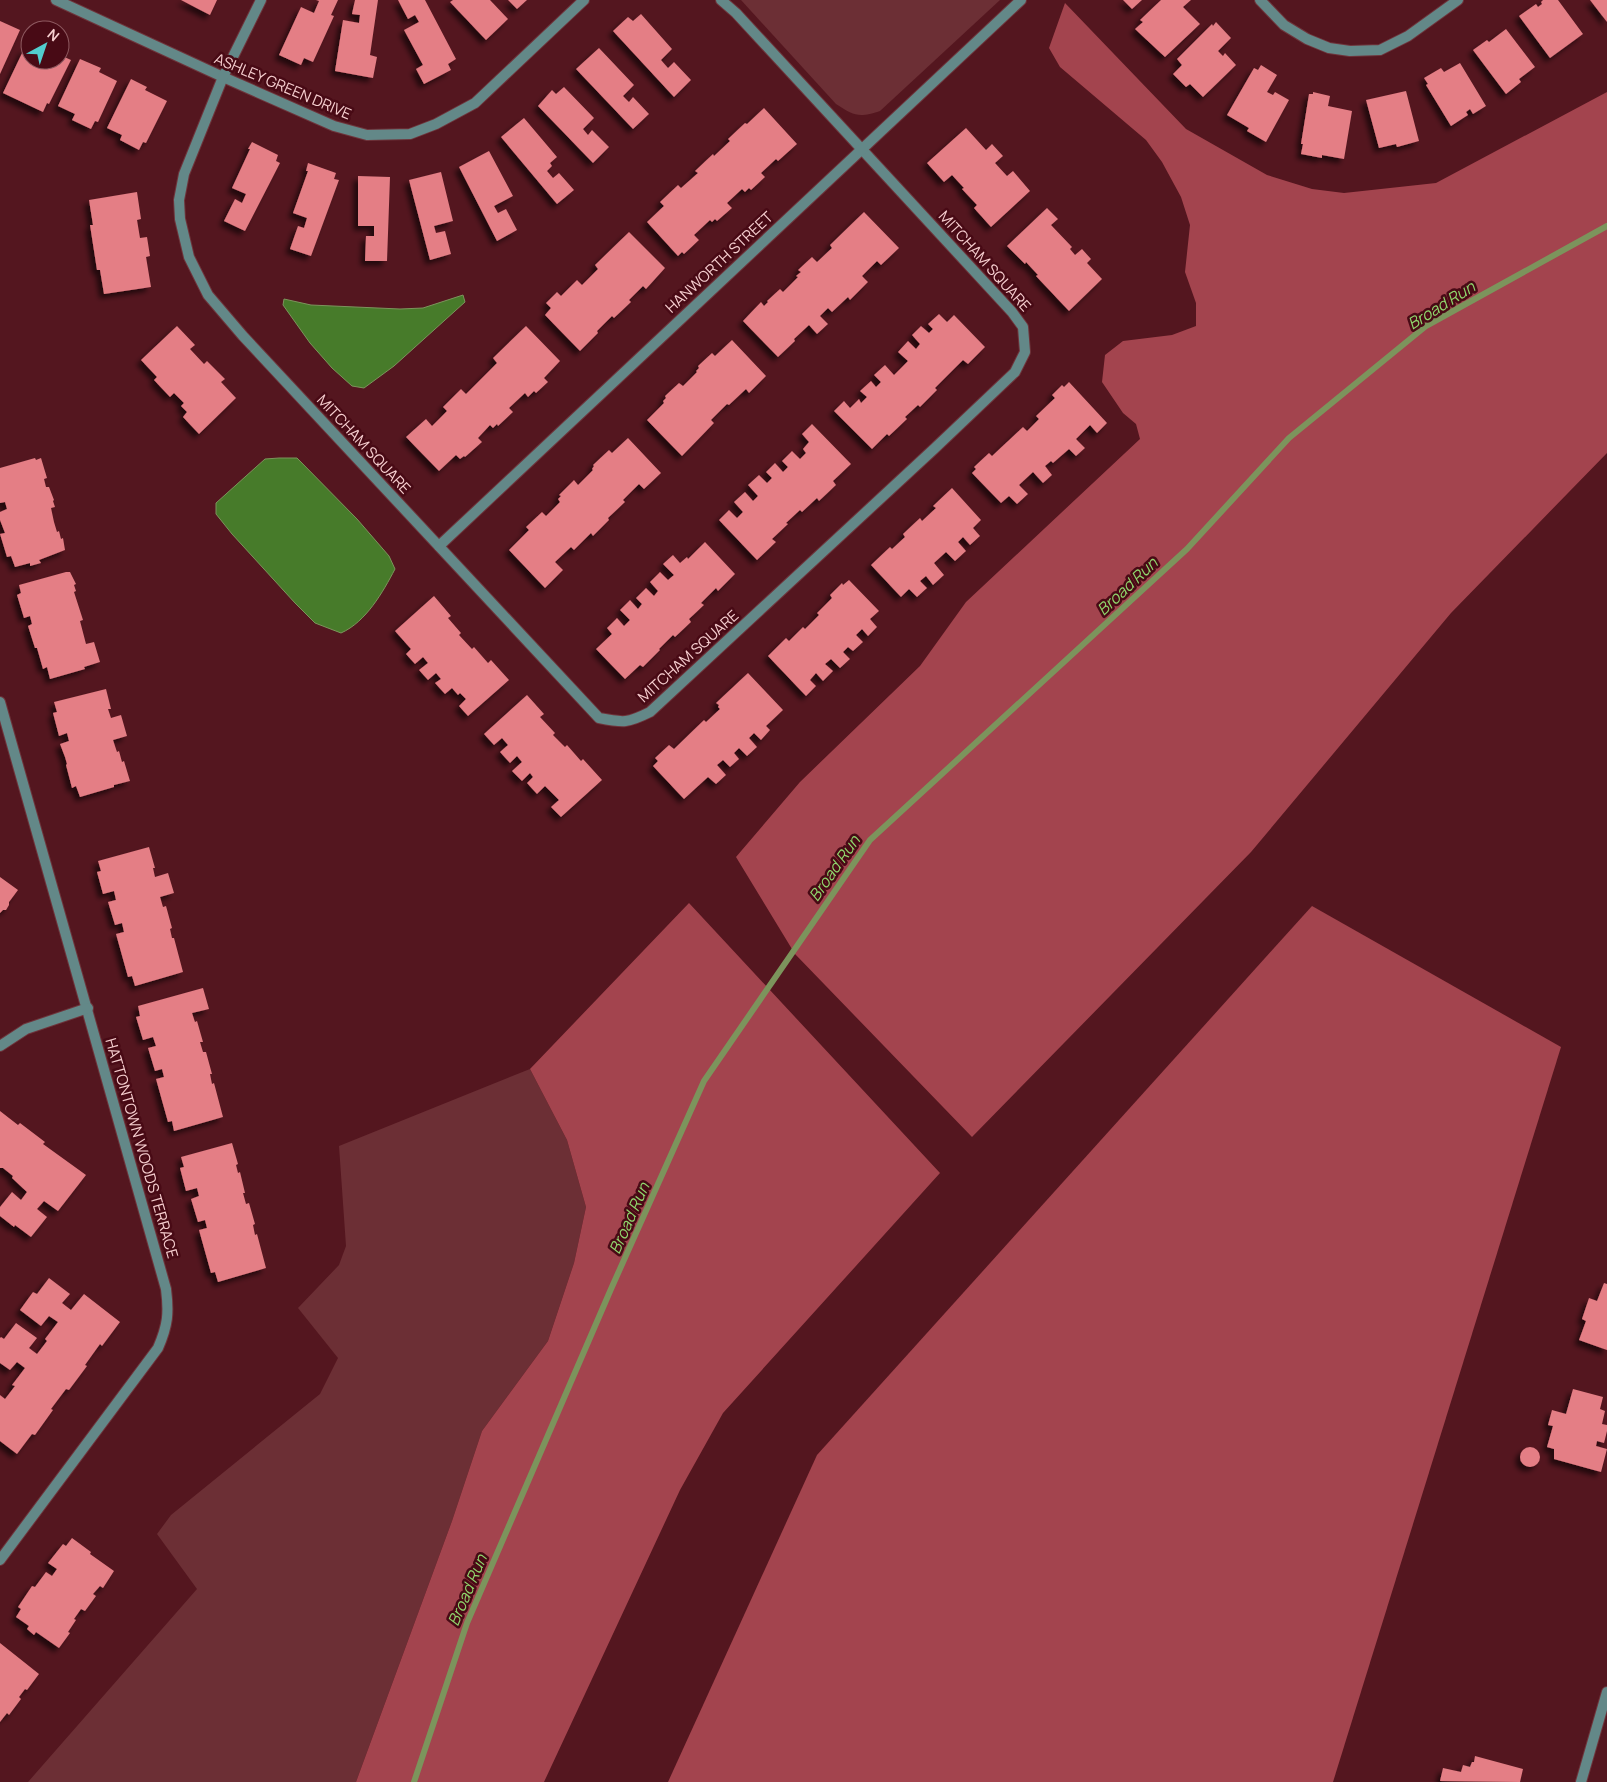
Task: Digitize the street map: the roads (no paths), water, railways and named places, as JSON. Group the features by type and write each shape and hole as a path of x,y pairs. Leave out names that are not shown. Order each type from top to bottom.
{"street":[{"name":"ASHLEY GREEN DRIVE","path":"56,0 334,126 366,135 410,134 436,124 475,103 584,0"},
{"name":"MITCHAM SQUARE","path":"261,0 223,77 184,174 179,200 180,219 189,257 208,295 243,336 599,718 621,723 634,720 650,712 1015,372 1025,352 1022,327 1012,312 736,13 721,0"},
{"name":"HANWORTH STREET","path":"438,546 1021,0"},
{"path":"1260,0 1284,25 1306,39 1330,48 1350,51 1380,50 1408,36 1458,0"},
{"name":"HATTONTOWN WOODS TERRACE","path":"0,702 166,1288 168,1308 168,1321 158,1348 0,1560"},
{"path":"0,1046 26,1030 88,1008"},
{"path":"1581,1782 1607,1692"}],"waterway":[{"name":"Broad Run","path":"414,1782 467,1623 611,1289 704,1081 870,840 1187,549 1289,438 1426,326 1607,226"}]}
